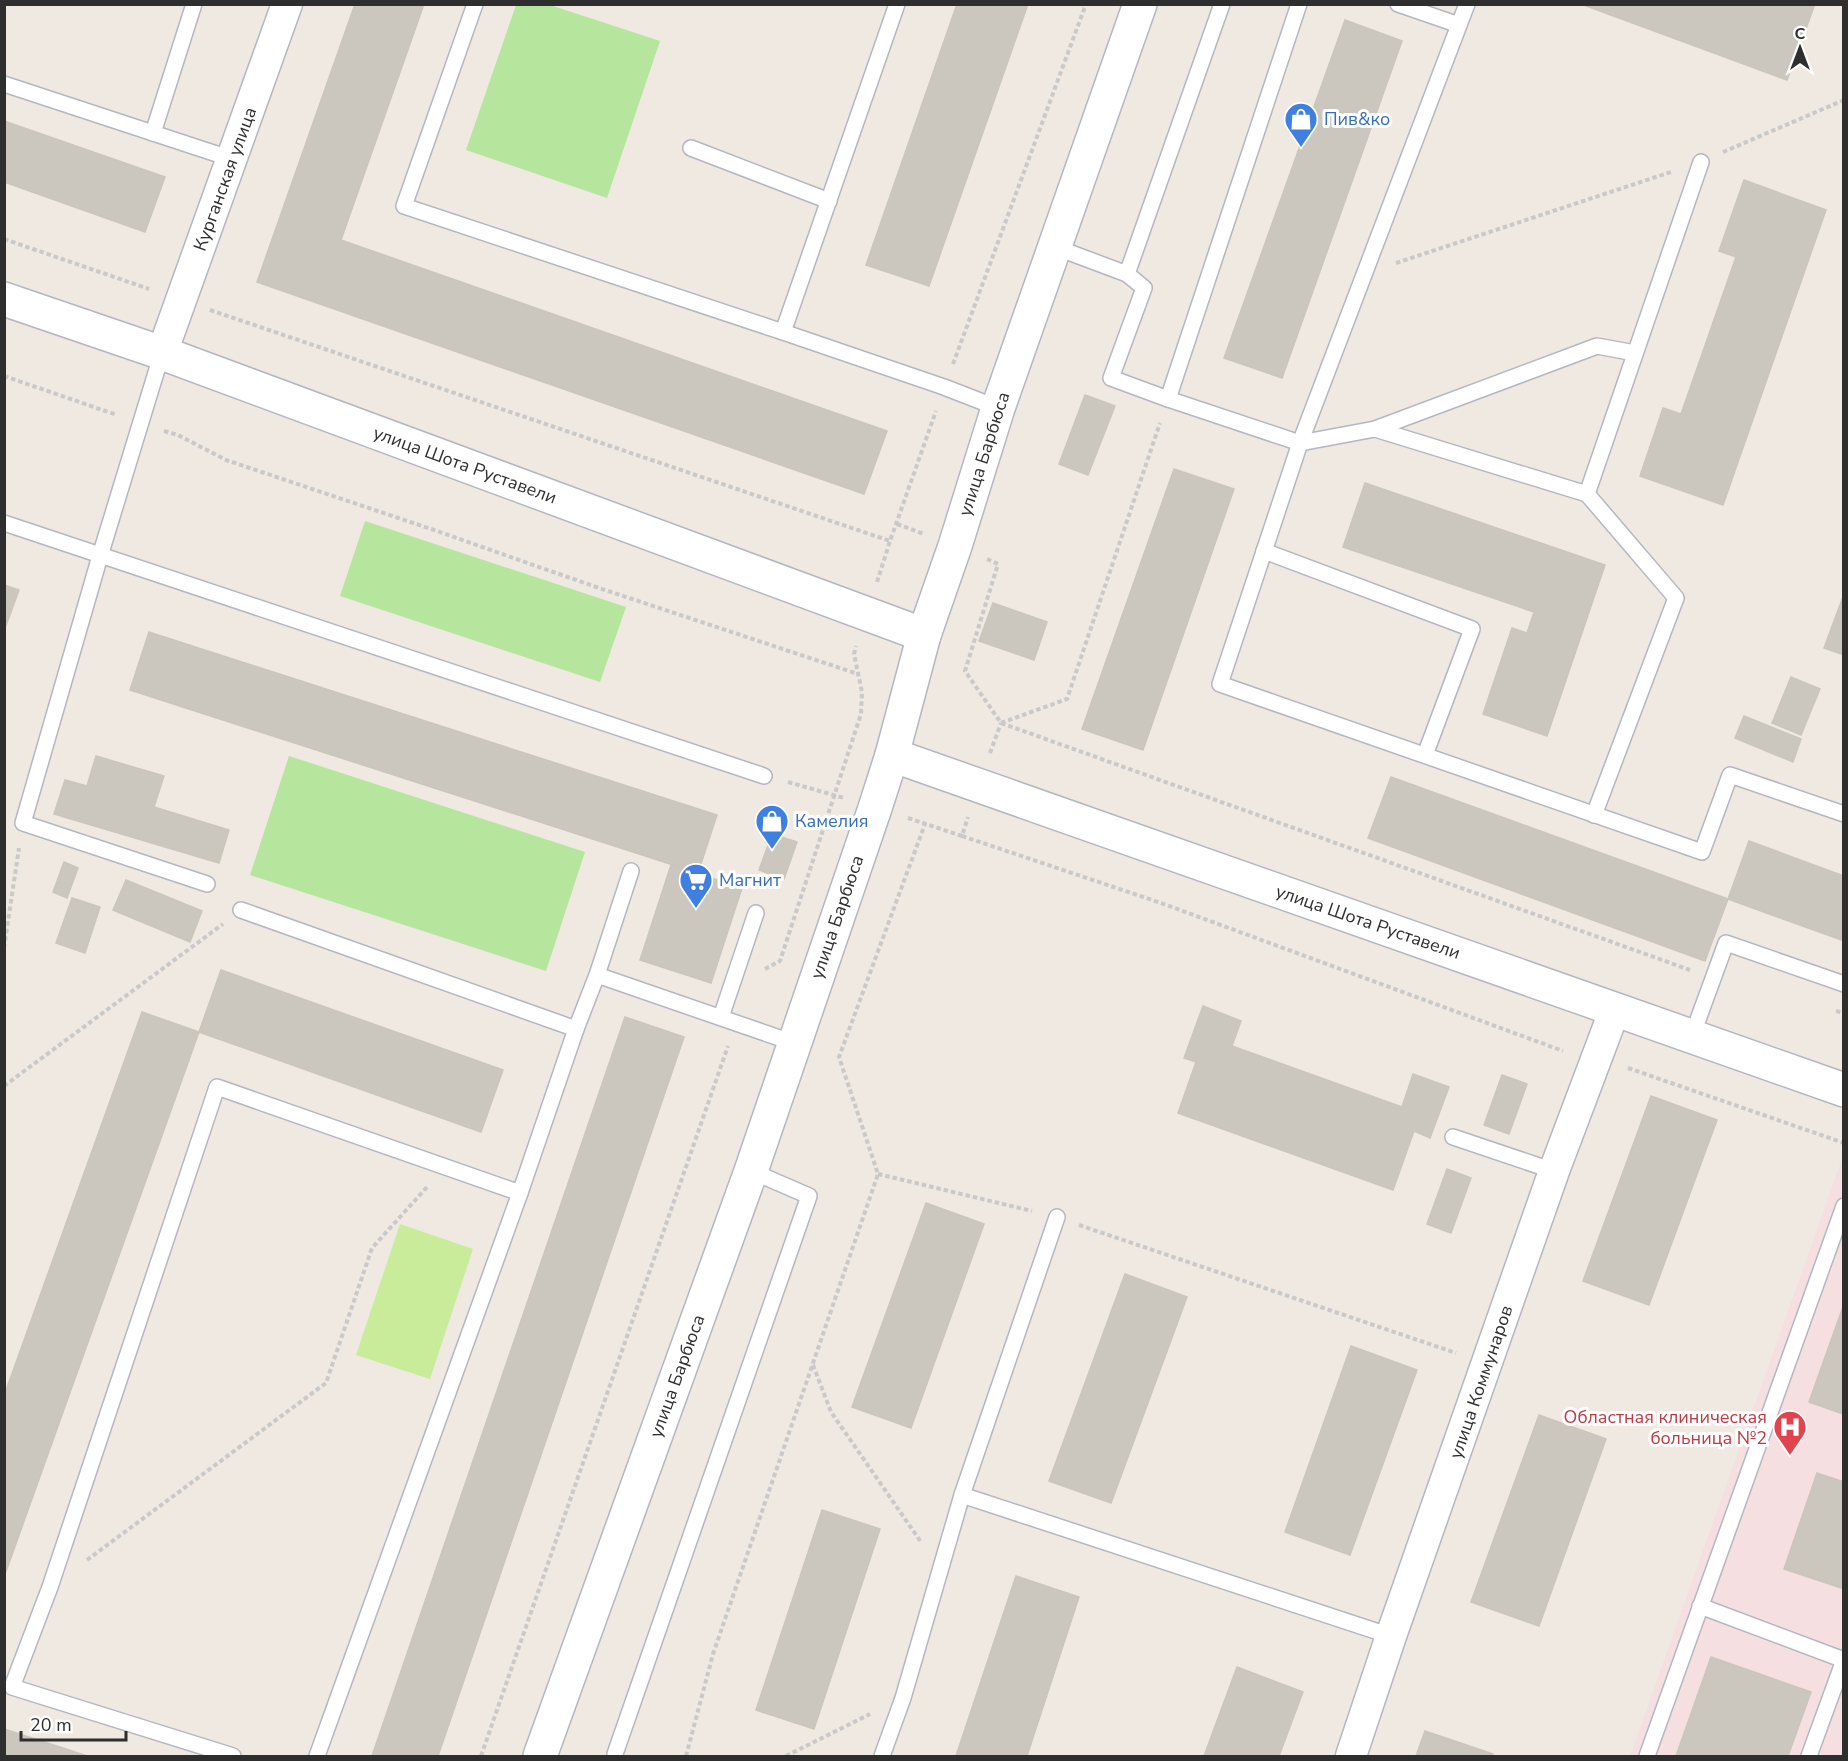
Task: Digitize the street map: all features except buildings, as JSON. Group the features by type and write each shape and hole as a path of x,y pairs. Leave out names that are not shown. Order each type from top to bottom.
{"street":[{"name":"Курганская улица","path":"162,353 287,4"},
{"name":"улица Барбюса","path":"540,1756 794,1043 892,754 924,635 955,546 998,408 1140,4"},
{"name":"улица Шота Руставели","path":"4,299 162,353 924,635"},
{"name":"улица Шота Руставели","path":"892,754 1844,1090"},
{"name":"улица Коммунаров","path":"1351,1756 1554,1171 1615,1009"}],"lane":[{"path":"153,133 194,4"},
{"path":"475,4 405,206 783,332 944,387 998,408"},
{"path":"783,332 897,4"},
{"path":"1127,274 1222,4"},
{"path":"1168,399 1299,4"},
{"path":"1398,4 1459,25"},
{"path":"1467,4 1300,443 1220,684 1702,852 1730,775 1844,814"},
{"path":"4,84 232,159"},
{"path":"692,148 829,201"},
{"path":"1587,494 1701,162"},
{"path":"1055,247 1127,274 1144,288 1111,378 1300,443 1375,429 1597,346 1635,353"},
{"path":"162,353 100,556 23,823 207,884"},
{"path":"1375,429 1587,494 1676,597 1594,815"},
{"path":"4,523 764,776"},
{"path":"1264,551 1472,629 1425,755"},
{"path":"317,1756 520,1193 631,871"},
{"path":"241,910 576,1029"},
{"path":"721,1017 756,913"},
{"path":"1692,1036 1725,943 1844,984"},
{"path":"597,975 794,1043"},
{"path":"233,1756 12,1687 50,1587 217,1087 520,1193"},
{"path":"1453,1137 1554,1171"},
{"path":"615,1754 809,1196 750,1171"},
{"path":"1647,1756 1844,1206"},
{"path":"882,1756 903,1698 962,1495 1057,1217"},
{"path":"962,1495 1391,1636"},
{"path":"1700,1606 1844,1660 1809,1756"}],"path":[{"path":"762,970 780,961 850,751 861,714 862,692 854,654 890,541 944,387 1086,4"},
{"path":"1364,273 1701,162 1844,100"},
{"path":"4,239 890,541"},
{"path":"4,376 178,435 226,460 858,674"},
{"path":"1168,399 1067,699 1000,723 1686,969 1714,974"},
{"path":"4,948 23,823"},
{"path":"686,1756 713,1654 878,1174 839,1058 925,824"},
{"path":"962,836 1161,903 1572,1054 1638,1070 1844,1143"},
{"path":"4,1086 241,910"},
{"path":"1832,1009 1844,1013"},
{"path":"481,1756 737,1022"},
{"path":"50,1587 326,1383 372,1248 446,1167"},
{"path":"878,1174 1057,1217 1488,1364"},
{"path":"813,1364 831,1412 940,1570"},
{"path":"786,1756 903,1698"}],"shaded area":[{"name":"Областная клиническая больница №2","path":"1843,1156 1843,1756 1630,1756"}],"green space":[{"path":"516,5 550,5 660,41 607,198 466,150"},
{"path":"365,521 626,607 600,682 340,596"},
{"path":"289,756 585,852 546,971 250,875"},
{"path":"400,1224 473,1249 430,1379 356,1355"}],"place":[{"name":"Пив&ко","path":"1301,148"},
{"name":"Камелия","path":"772,850"},
{"name":"Магнит","path":"696,909"},
{"name":"Областная клиническая больница №2","path":"1790,1456"}]}
